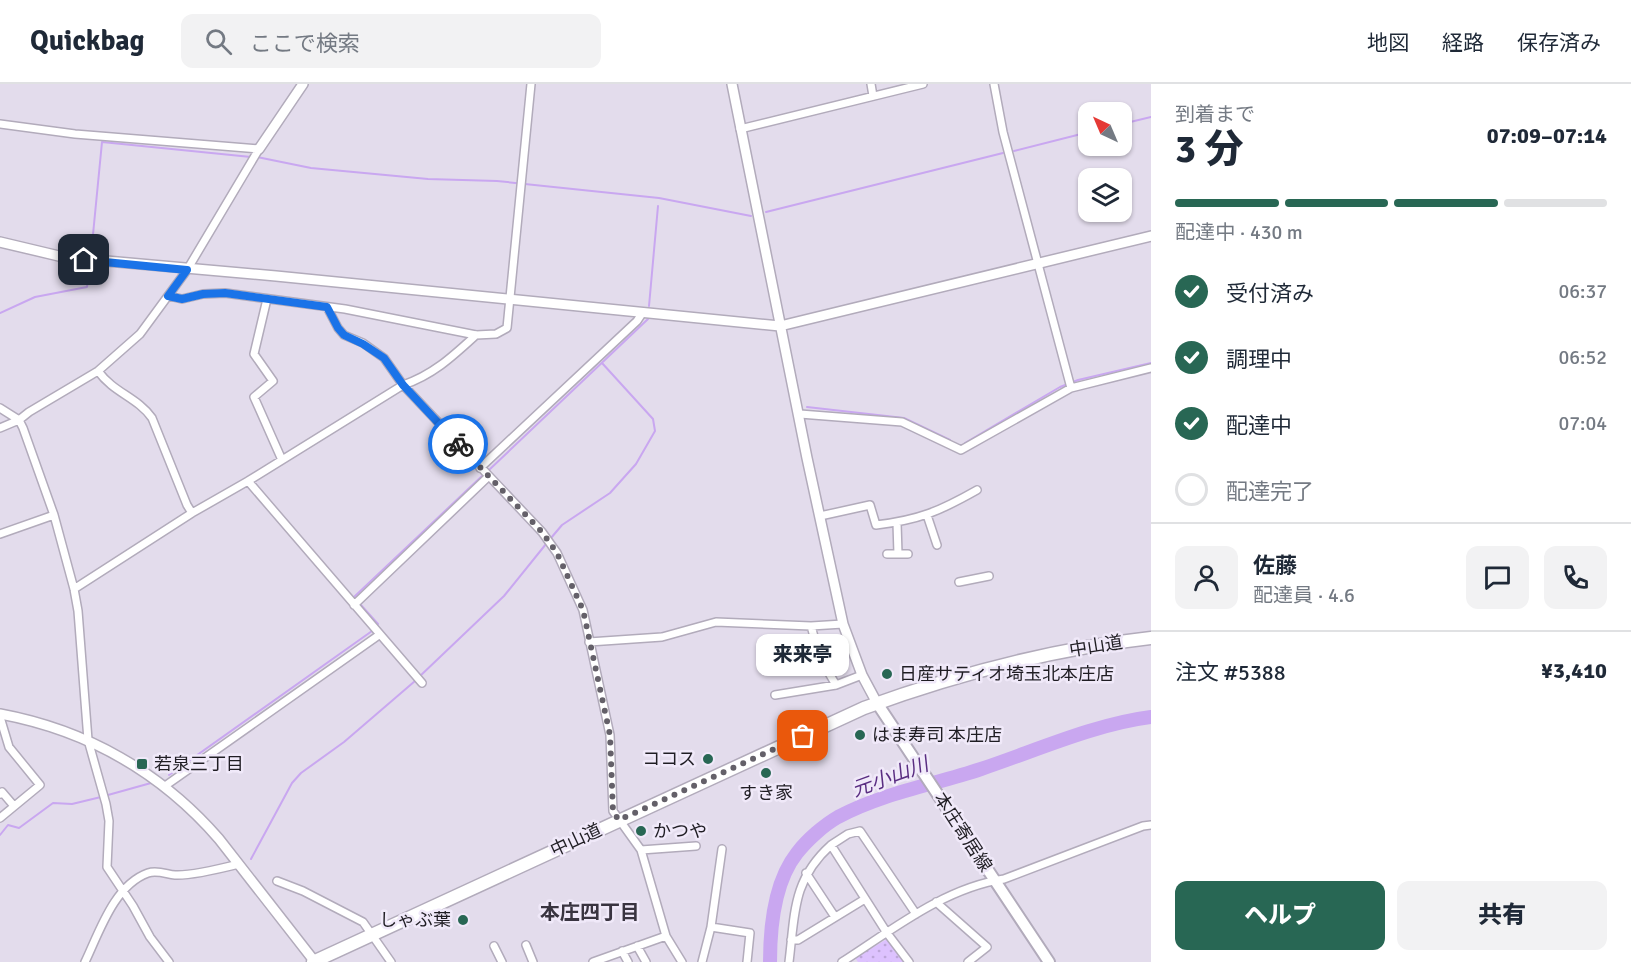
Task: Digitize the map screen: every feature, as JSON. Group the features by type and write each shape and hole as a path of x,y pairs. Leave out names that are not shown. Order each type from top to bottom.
{"highway":[{"name":"中山道","path":"314,962 619,820 877,704 950,679 1023,659 1112,642 1151,638"}],"main road":[{"name":"本庄寄居線","path":"877,704 1049,962"}],"street":[{"path":"0,428 20,420 28,412 98,371 141,334 187,270 258,149 303,84"},
{"path":"168,296 182,299 203,294 225,293 407,320 476,335 496,334 507,328 531,84"},
{"path":"732,84 843,624 862,675 877,704"},
{"path":"871,84 873,96"},
{"path":"740,129 923,84"},
{"path":"994,84 1003,132 1071,388"},
{"path":"0,124 75,134 258,149"},
{"path":"0,242 84,260 276,276 780,326 1151,236"},
{"path":"267,299 254,354 273,381 254,397 282,460"},
{"path":"327,307 344,335 384,358 403,385 542,532 557,553 583,610 610,735 613,812 641,850 666,936 682,962"},
{"path":"480,468 637,321 642,312"},
{"path":"74,589 192,513 403,385 417,381 439,368 476,335"},
{"path":"800,414 902,422 961,450 1071,388 1151,368"},
{"path":"98,371 105,381 145,408 152,418 192,513"},
{"path":"0,408 20,420 54,515 74,589 88,740 109,820 106,867 150,937 169,962"},
{"path":"354,605 489,476"},
{"path":"248,481 422,683"},
{"path":"820,516 870,505 876,525 897,523 943,509 977,490"},
{"path":"0,534 54,515"},
{"path":"927,515 937,545"},
{"path":"897,523 898,554"},
{"path":"887,554 908,554"},
{"path":"959,582 989,576"},
{"path":"589,642 662,637 716,622 811,626 843,624"},
{"path":"811,626 820,657 836,685"},
{"path":"165,786 379,635"},
{"path":"776,695 836,685 862,675"},
{"path":"0,818 40,785 9,747 0,715 53,727 88,740 137,766 165,786 202,820 239,864 314,962"},
{"path":"0,794 2,792 14,806"},
{"path":"842,962 936,902 1151,825"},
{"path":"789,962 798,892 806,873 820,854 848,834 860,831 916,914"},
{"path":"831,845 887,933 909,962"},
{"path":"641,850 696,846"},
{"path":"702,962 711,927 722,849"},
{"path":"85,962 106,914 123,891 137,879 149,873 176,875 239,864"},
{"path":"806,873 835,917"},
{"path":"277,881 303,891 363,922 391,962"},
{"path":"791,940 798,940 865,899"},
{"path":"936,902 987,947 968,962"},
{"path":"711,927 750,933 747,962"},
{"path":"595,962 666,936"},
{"path":"526,945 533,962"},
{"path":"494,946 502,962"},
{"path":"637,946 646,962"},
{"path":"622,951 628,962"}],"shaded area":[{"path":"887,939 904,962 858,962 855,958"}],"waterway":[{"path":"1132,122 1151,117"},
{"path":"1014,151 1078,135"},
{"path":"91,255 102,142 251,157"},
{"path":"766,212 1003,153"},
{"path":"257,157 311,168 428,179 497,181 659,198 751,216"},
{"path":"649,306 658,206"},
{"path":"0,313 35,297 87,287 90,261"},
{"path":"489,470 648,319"},
{"path":"551,538 562,525 610,493 636,464 655,431 653,419 602,363"},
{"path":"965,443 1060,387 1078,380 1151,363"},
{"path":"807,407 904,418 950,440"},
{"path":"354,597 482,476"},
{"path":"419,677 504,596 546,544"},
{"path":"360,604 378,624"},
{"path":"169,775 372,631"},
{"path":"251,859 292,783 301,773 344,742 415,681"},
{"name":"元小山川","path":"770,962 772,919 783,877 801,848 833,820 890,795 981,769 1087,732 1151,717"},
{"path":"108,795 151,783"},
{"path":"0,835 8,825 19,828 53,803 72,804 101,797"}],"way so far":[{"path":"458,444 542,532 564,566 583,610 610,735 613,812 619,820 803,736"}],"place":[{"name":"日産サティオ埼玉北本庄店","path":"887,674"},
{"name":"はま寿司 本庄店","path":"860,735"},
{"name":"来来亭","path":"803,736"},
{"name":"ココス","path":"708,759"},
{"name":"若泉三丁目","path":"142,764"},
{"name":"すき家","path":"766,773"},
{"name":"かつや","path":"641,831"},
{"name":"しゃぶ葉","path":"463,920"}],"district":[{"name":"本庄四丁目","path":"590,912"}],"route":[{"path":"84,260 187,270 168,296 182,299 203,294 225,293 327,307 344,335 384,358 403,385 458,444"}]}
